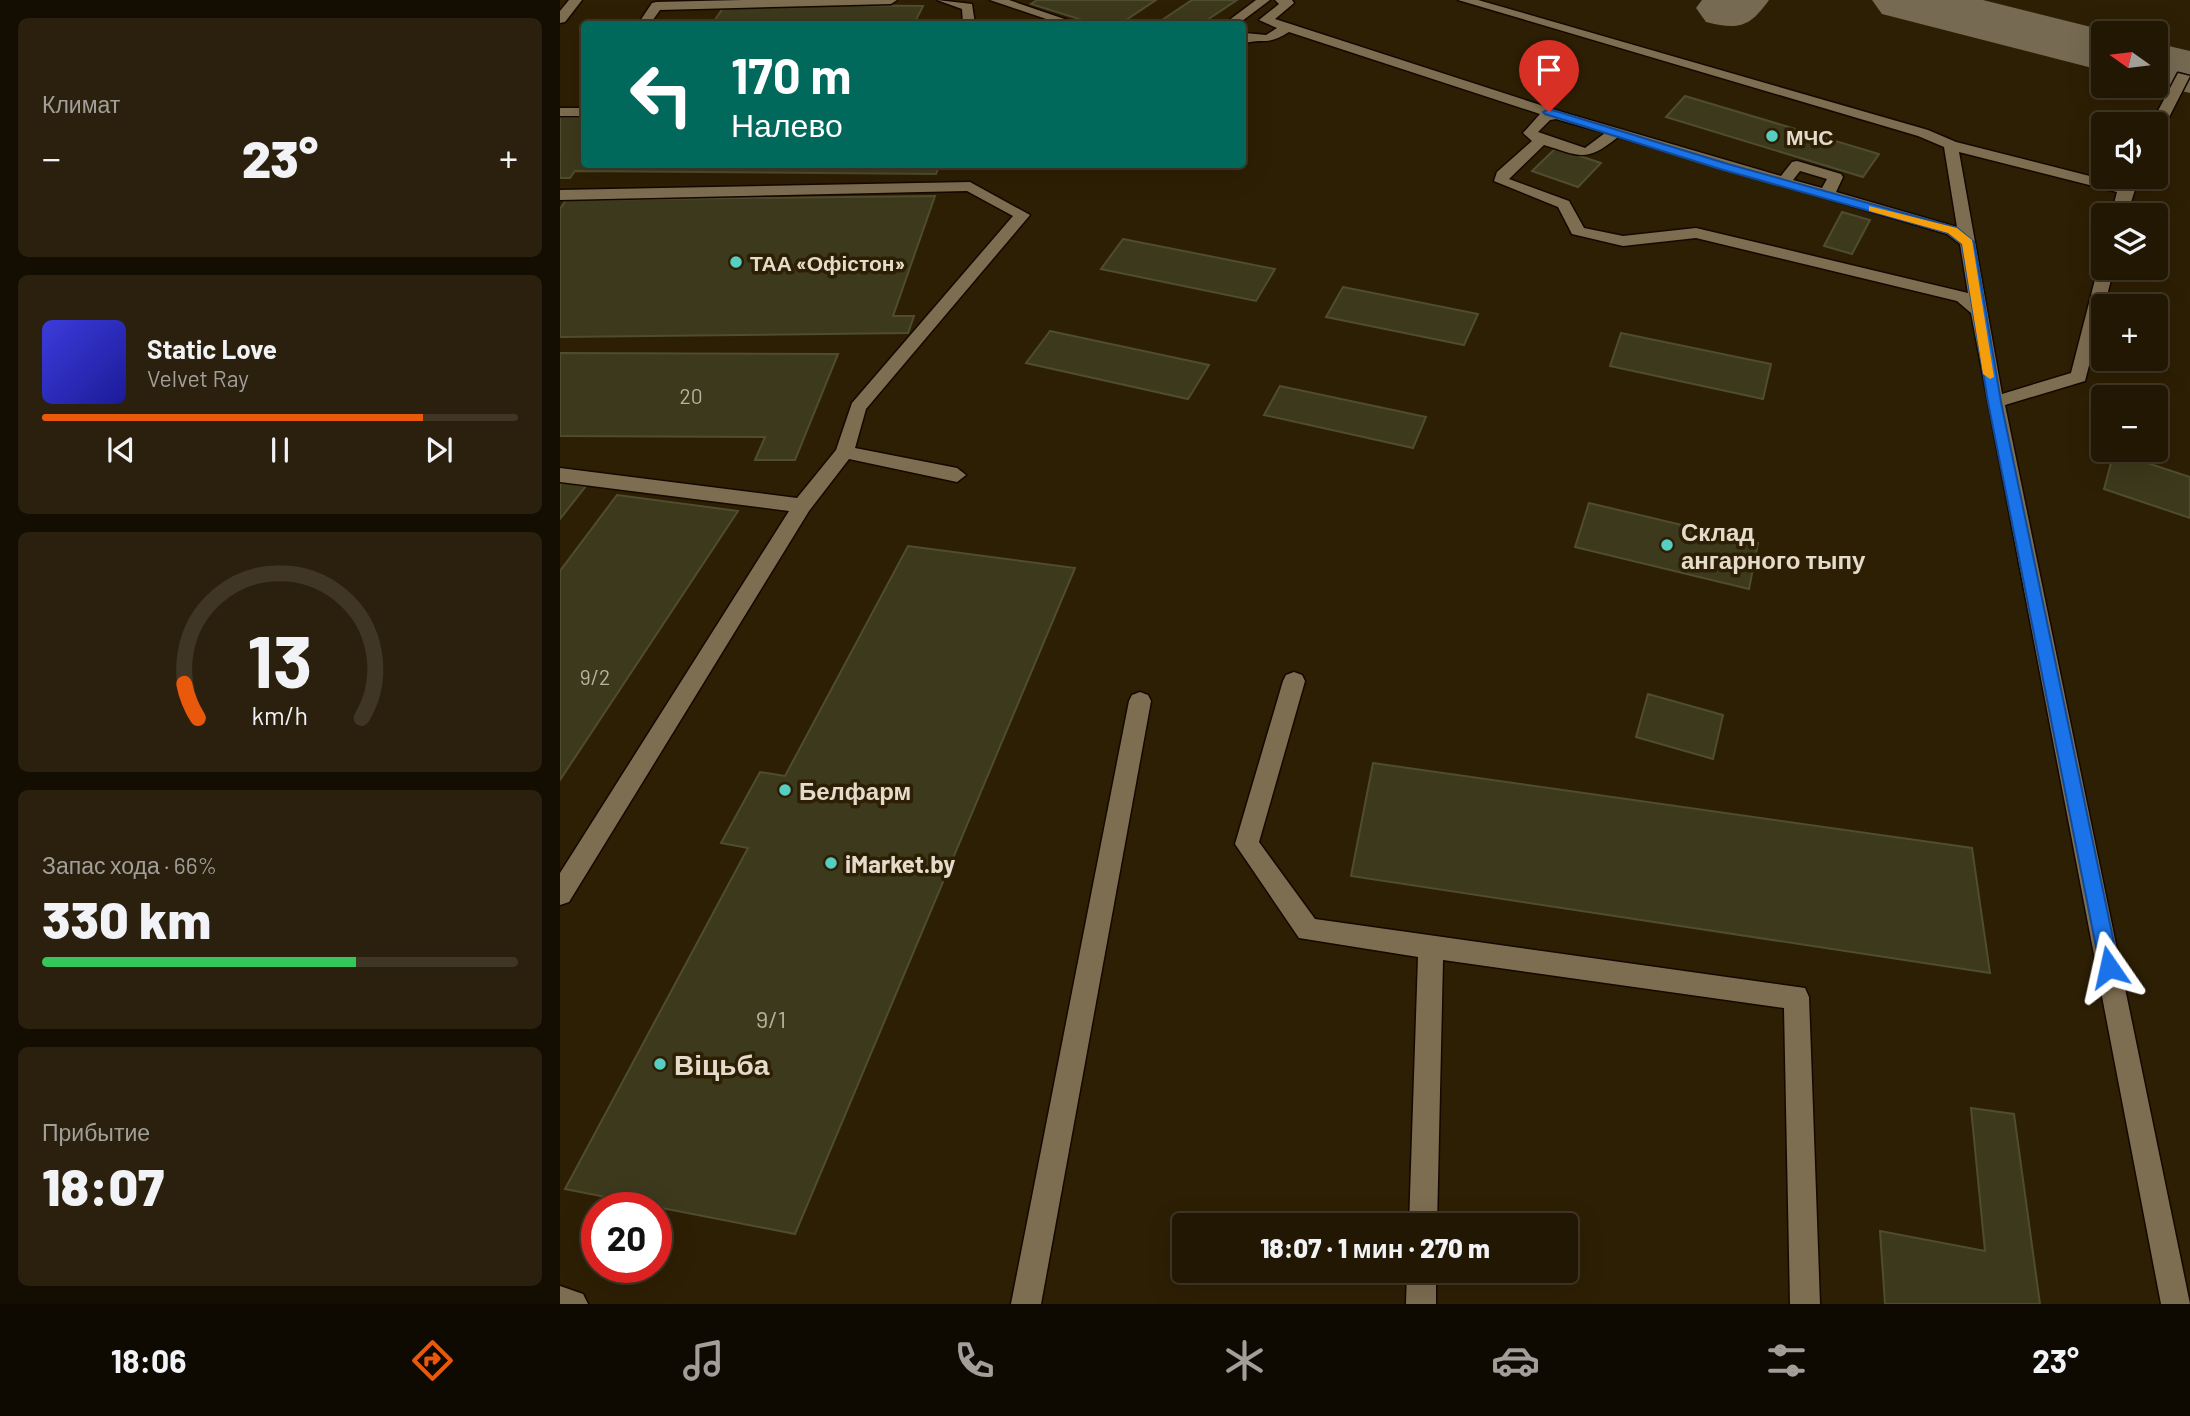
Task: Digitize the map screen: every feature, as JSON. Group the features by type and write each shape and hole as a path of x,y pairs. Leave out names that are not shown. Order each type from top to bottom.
{"lane":[{"path":"560,19 576,0"},
{"path":"646,21 656,6 891,0"},
{"path":"943,0 968,7 969,21"},
{"path":"996,0 1063,21"},
{"path":"1234,21 1264,0"},
{"path":"1281,0 1289,3 1265,20 1614,133 1783,183 1795,165 1836,177 1827,191 1832,197 1953,230 1968,242"},
{"path":"1464,0 1923,133 1951,145 2091,175"},
{"path":"1246,38 1250,36 1268,39 1286,28"},
{"path":"2165,112 2183,76"},
{"path":"560,112 581,112"},
{"path":"1557,115 1546,116 1532,130 1531,136 1588,153 1614,133"},
{"path":"1541,140 1502,175 1501,181 1564,204 1578,230 1623,241 1696,233 1964,297 1979,311"},
{"path":"1951,145 1995,402 2176,1304"},
{"path":"560,195 970,186 1022,215 858,407 845,452 802,506 560,894"},
{"path":"1995,402 2078,377 2103,280"},
{"path":"845,452 957,475"},
{"path":"560,475 802,506"},
{"path":"1294,681 1247,844 1308,930 1796,997 1805,1304"},
{"path":"1026,1304 1140,701"},
{"path":"1423,1213 1431,947"},
{"path":"1421,1304 1422,1283"},
{"path":"560,1301 573,1304"}],"building":[{"path":"1037,0 1156,0 1124,21 1085,21 1031,4"},
{"path":"1192,0 1237,0 1206,21 1160,21"},
{"path":"726,4 923,6 916,21 714,21"},
{"name":"МЧС","path":"1685,96 1879,154 1863,177 1666,117"},
{"path":"560,117 581,117 581,168 938,168 936,174 575,171 570,178 560,178"},
{"path":"1556,148 1601,163 1578,187 1532,171"},
{"name":"ТАА «Офістон»","path":"935,196 893,316 914,316 908,333 560,337 560,209 566,200"},
{"path":"1842,212 1870,220 1852,254 1824,246"},
{"path":"1123,239 1275,269 1256,301 1101,269"},
{"path":"1343,287 1478,314 1464,345 1326,317"},
{"path":"1050,331 1209,365 1188,399 1026,363"},
{"path":"1621,333 1771,364 1763,399 1610,366"},
{"path":"560,353 838,354 795,460 755,460 765,437 560,436"},
{"path":"1280,386 1426,417 1413,448 1264,415"},
{"path":"2111,462 2144,462 2190,477 2190,518 2104,489"},
{"path":"560,482 586,486 560,519"},
{"path":"617,495 738,511 560,780 560,571"},
{"name":"Склад ангарного тыпу","path":"1589,503 1758,543 1749,589 1575,547"},
{"path":"908,546 1075,568 795,1234 672,1210 672,1192 581,1192 565,1189 748,848 721,843 760,772 785,776"},
{"path":"1648,694 1723,715 1713,759 1636,737"},
{"path":"1373,763 1972,848 1990,973 1351,876"},
{"path":"1971,1108 2014,1114 2040,1304 1885,1304 1880,1231 1985,1251"}],"taxiway":[{"path":"1729,8 1736,0"},
{"path":"1905,0 2091,48"},
{"path":"2168,67 2190,72"}],"slow traffic":[{"path":"1873,208 1953,230 1968,242 1990,374"}],"place":[{"name":"МЧС","path":"1772,136"},
{"name":"ТАА «Офістон»","path":"736,262"},
{"name":"Склад ангарного тыпу","path":"1667,545"},
{"name":"Белфарм","path":"785,790"},
{"name":"iMarket.by","path":"831,863"},
{"name":"Віцьба","path":"660,1064"}],"route":[{"path":"1549,112 1724,166 1953,230 1968,242 1995,402 2109,967"}]}
